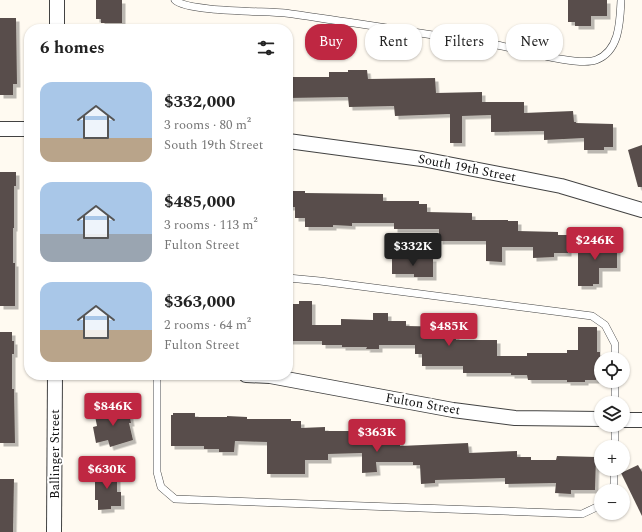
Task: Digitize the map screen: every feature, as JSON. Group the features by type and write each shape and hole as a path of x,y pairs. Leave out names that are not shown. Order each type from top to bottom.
{"street":[{"path":"57,0 57,24"},
{"path":"0,129 24,129"},
{"name":"South 19th Street","path":"293,142 422,159 561,186 642,210"},
{"name":"Ballinger Street","path":"54,532 55,380"},
{"name":"Fulton Street","path":"292,380 454,410 515,418 594,419"},
{"path":"630,420 642,420"}],"lane":[{"path":"175,0 178,3 196,8 285,13 493,44 580,62 596,60 607,53 616,40 620,22 621,0"},
{"path":"293,278 592,316 605,325 615,344 615,352"},
{"path":"157,380 157,472 161,487 174,499 582,514 594,508"}],"building":[{"path":"96,0 122,0 122,23 101,23 101,19 96,19"},
{"path":"568,0 607,0 607,16 591,16 591,26 575,26 575,22 568,22"},
{"path":"0,18 16,18 17,84 13,84 13,95 0,95"},
{"path":"348,70 367,70 368,79 435,78 436,93 482,92 482,102 524,102 524,113 573,111 574,122 576,123 613,124 613,147 604,147 604,150 584,150 584,138 544,140 544,131 491,132 491,115 462,116 462,143 450,143 450,114 395,116 394,106 349,107 348,97 293,98 293,77 329,77 329,72 348,72"},
{"path":"642,145 642,187 638,187 628,150"},
{"path":"0,172 16,172 16,186 14,186 13,228 15,306 0,306"},
{"path":"293,191 305,191 305,193 383,194 383,201 419,201 419,204 427,204 427,212 472,213 472,220 518,221 518,231 558,232 558,235 568,235 568,253 554,253 554,257 533,258 533,247 502,247 502,262 486,261 486,241 439,241 439,229 394,229 394,223 352,223 352,226 333,225 333,227 305,227 305,218 295,218 295,207 293,207"},
{"path":"578,242 606,242 606,246 617,246 617,268 599,268 599,284 593,284 593,286 578,286"},
{"path":"392,258 433,258 433,277 414,277 414,274 392,274"},
{"path":"299,301 312,301 312,325 341,325 341,319 373,320 373,313 388,313 388,321 406,321 406,326 456,327 456,340 497,340 497,356 527,356 527,353 567,353 567,350 578,350 578,327 597,327 597,352 594,352 594,380 585,380 585,382 567,382 567,380 528,380 527,375 511,375 511,373 463,373 463,366 422,366 422,354 415,354 415,345 379,345 379,349 366,349 367,347 322,345 322,341 293,341 293,304 299,304"},
{"path":"0,332 12,332 12,341 14,341 14,354 12,354 12,389 14,389 15,443 0,443"},
{"path":"128,407 131,423 129,423 133,440 110,447 108,440 96,443 93,427 97,426 94,411 106,409 106,412"},
{"path":"173,413 195,413 195,417 227,416 247,417 247,419 291,419 291,421 301,421 301,428 325,427 325,431 349,431 349,437 372,436 372,439 400,439 400,446 468,443 469,453 517,451 517,457 531,457 531,460 556,460 557,456 594,457 595,484 594,490 571,490 571,494 555,493 556,483 505,484 505,478 435,480 435,483 421,484 420,465 413,465 413,462 376,462 377,472 362,473 362,453 328,454 328,460 305,460 305,474 267,474 267,442 235,441 234,452 219,452 219,449 204,449 204,446 171,446 171,415 173,415"},
{"path":"638,465 642,472 642,516 630,491 630,484 626,484 622,476 630,476 630,469"},
{"path":"95,472 117,472 117,492 121,492 121,506 111,506 111,509 98,510 98,500 95,500"},
{"path":"0,479 14,479 13,532 0,532"}]}
